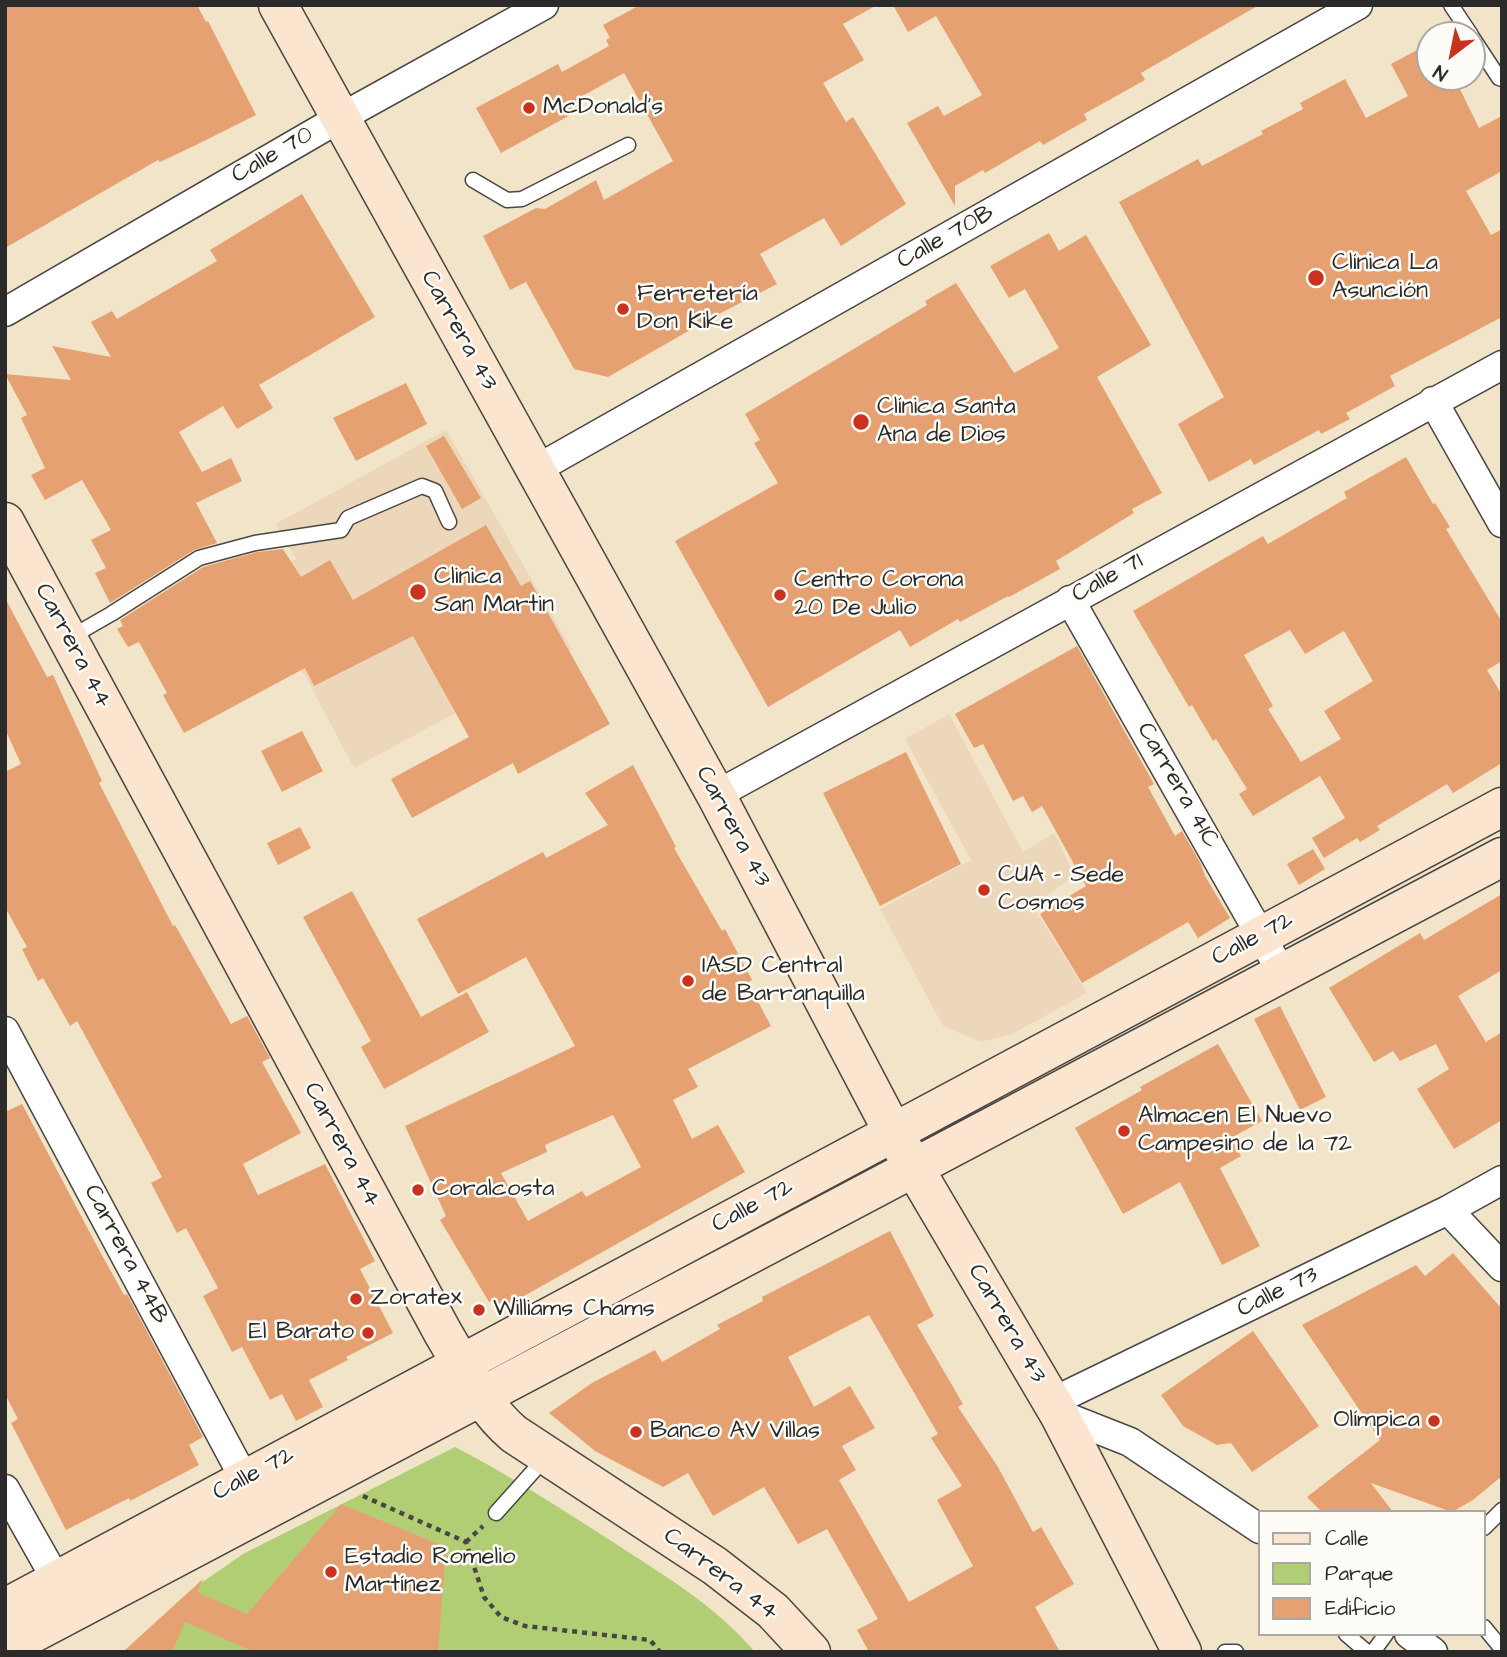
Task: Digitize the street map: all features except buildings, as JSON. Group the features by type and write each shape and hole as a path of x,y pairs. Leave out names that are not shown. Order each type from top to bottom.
{"main road":[{"name":"Carrera 43","path":"278,5 716,795 893,1132 1055,1408 1182,1652"},
{"name":"Carrera 44","path":"5,522 481,1397 502,1425 715,1566 773,1611 811,1652"},
{"name":"Calle 72","path":"5,1608 1502,807"},
{"name":"Calle 72","path":"5,1648 1502,857"}],"street":[{"name":"Calle 70","path":"5,312 340,118 544,5"},
{"name":"Calle 70B","path":"535,470 1358,5"},
{"name":"Calle 71","path":"716,795 1502,365"},
{"path":"1433,401 1500,517"},
{"name":"Carrera 41C","path":"1070,600 1282,973"},
{"name":"Carrera 44B","path":"5,1031 245,1480"},
{"name":"Calle 73","path":"1055,1408 1448,1210 1502,1180"},
{"path":"1448,1210 1502,1267"},
{"path":"1055,1408 1130,1442 1258,1528"},
{"path":"5,1489 57,1581"}],"lane":[{"path":"1451,5 1461,21"},
{"path":"1486,58 1502,79"},
{"path":"473,180 507,200 522,199 628,145"},
{"path":"68,639 199,558 255,543 341,530 348,518 422,486 435,491 449,522"},
{"path":"496,1513 547,1457"},
{"path":"1486,1526 1502,1510"},
{"path":"1486,1629 1502,1649"},
{"path":"1348,1636 1367,1652"},
{"path":"1373,1652 1385,1636"},
{"path":"1226,1652 1236,1652"}],"path":[{"path":"361,1495 466,1542 484,1597 501,1617 524,1626 650,1640 660,1652"}],"shaded area":[{"name":"Clinica San Martin","path":"446,430 572,650 354,768 283,634 283,566 296,559 276,524"},
{"name":"CUA - Sede Cosmos","path":"949,714 1023,852 1054,833 1075,876 1032,905 1087,993 1012,1034 981,1042 943,1026 880,909 971,860 905,739"}],"green space":[{"path":"455,1447 537,1494 671,1580 724,1620 755,1652 123,1652 191,1590 243,1554"}],"place":[{"name":"McDonald's","path":"529,108"},
{"name":"Clínica La Asunción","path":"1316,278"},
{"name":"Ferretería Don Kike","path":"623,309"},
{"name":"Clínica Santa Ana de Dios","path":"861,422"},
{"name":"Clinica San Martin","path":"418,592"},
{"name":"Centro Corona 20 De Julio","path":"780,595"},
{"name":"CUA - Sede Cosmos","path":"984,890"},
{"name":"IASD Central de Barranquilla","path":"688,981"},
{"name":"Almacen El Nuevo Campesino de la 72","path":"1124,1131"},
{"name":"Coralcosta","path":"418,1190"},
{"name":"Zoratex","path":"356,1299"},
{"name":"Williams Chams","path":"479,1310"},
{"name":"El Barato","path":"368,1333"},
{"name":"Olímpica","path":"1434,1421"},
{"name":"Banco AV Villas","path":"636,1432"},
{"name":"Estadio Romelio Martínez","path":"331,1572"}]}
